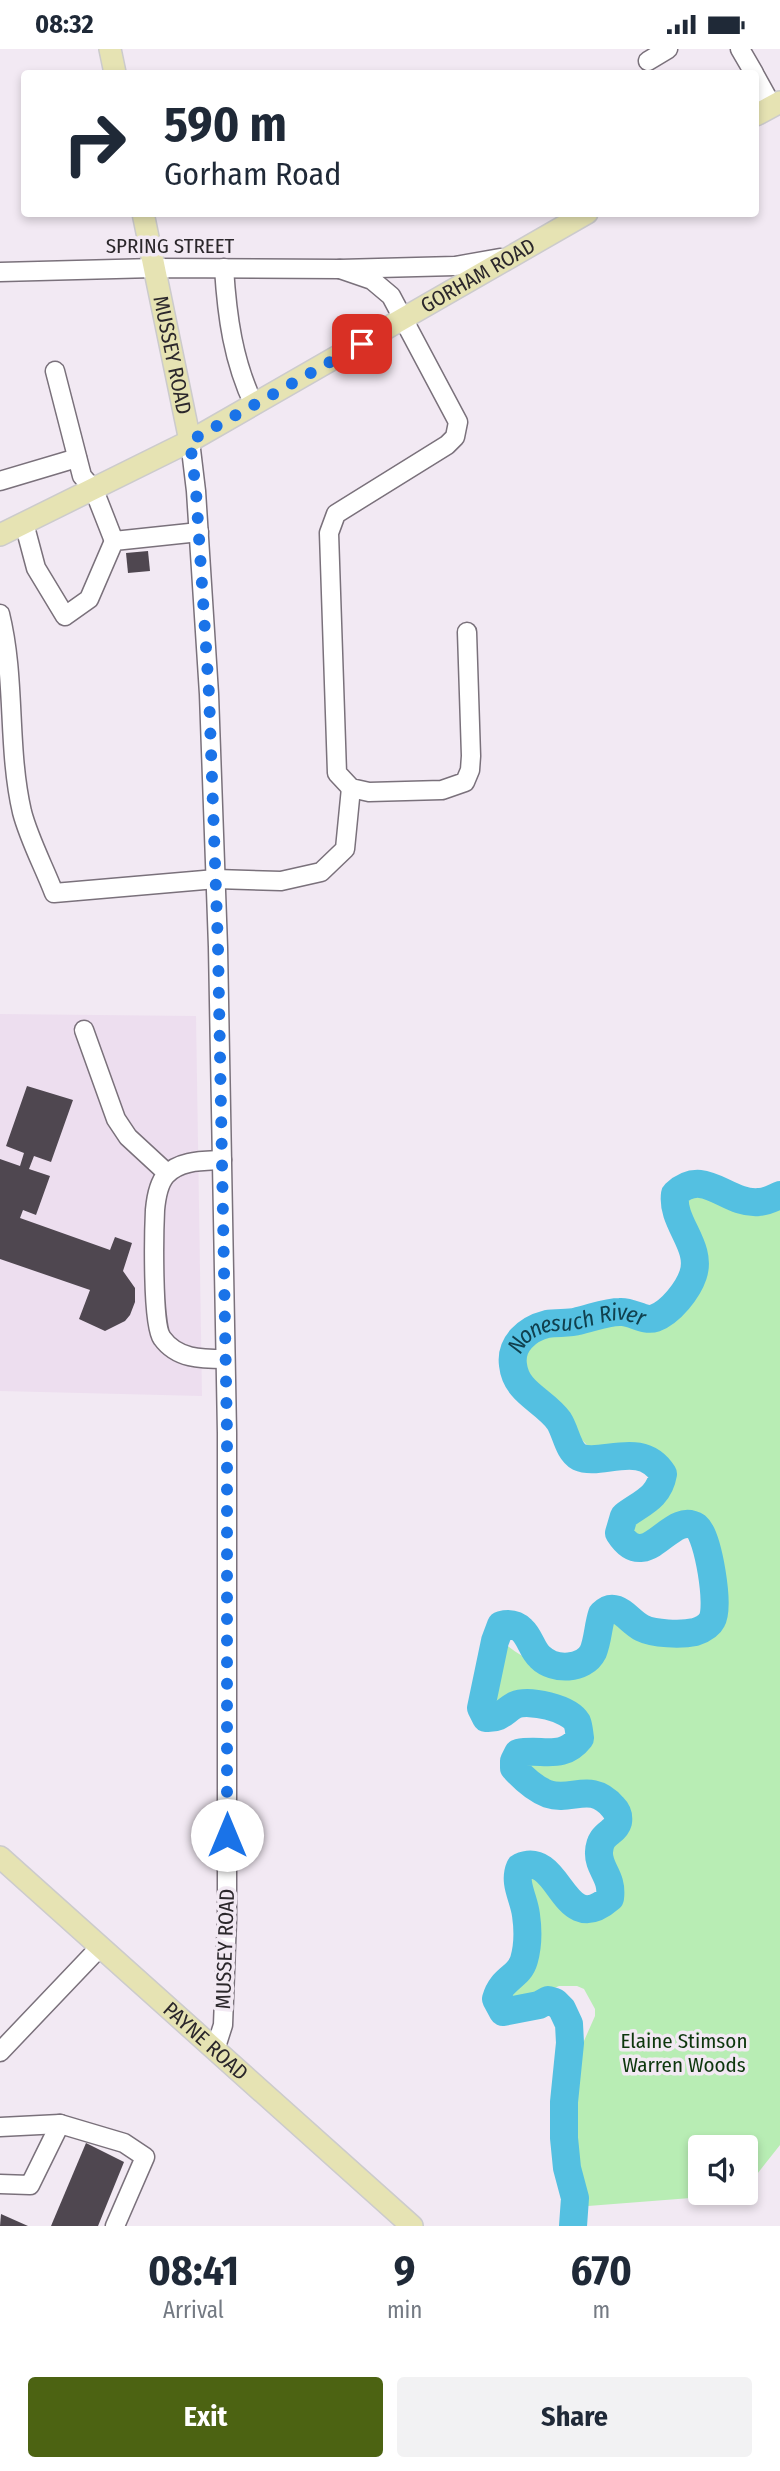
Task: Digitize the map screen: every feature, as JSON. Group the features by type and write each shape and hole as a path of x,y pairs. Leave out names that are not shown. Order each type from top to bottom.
{"main road":[{"path":"110,49 114,70"},
{"name":"MUSSEY ROAD","path":"144,217 190,441"},
{"name":"GORHAM ROAD","path":"0,535 190,441 580,217"},
{"name":"PAYNE ROAD","path":"0,1857 412,2226"}],"street":[{"path":"648,61 668,49"},
{"path":"748,52 753,70"},
{"path":"759,84 769,108"},
{"name":"SPRING STREET","path":"0,272 455,266 490,261 523,250"},
{"path":"224,268 227,311 235,359 254,405"},
{"name":"SPRING STREET","path":"340,269 359,274 382,287 391,296 458,422 455,437 447,445 336,514 330,525 337,773 351,788"},
{"path":"24,523 36,568 65,616 89,599 114,541 94,490 82,476 55,371"},
{"name":"MUSSEY ROAD","path":"190,441 199,532 209,694 216,880 227,1433 227,1919 223,2025 215,2050"},
{"path":"0,481 77,458"},
{"path":"114,541 199,532"},
{"path":"0,614 8,644 5,707 8,758 23,813 54,893 216,880 281,881 321,872 345,849 351,788 369,792 442,790 465,782 470,770 471,755 467,632"},
{"path":"84,1030 116,1119 128,1137 167,1173"},
{"path":"222,1160 186,1164 167,1173 161,1184 155,1210 156,1312 159,1333 171,1347 183,1355 225,1359"},
{"path":"2,2045 100,1947"},
{"path":"0,2184 30,2185 60,2124"},
{"path":"0,2127 60,2124 124,2143 145,2157 115,2226"}],"shaded area":[{"path":"0,1014 196,1016 202,1396 0,1391"}],"green space":[{"name":"Elaine Stimson Warren Woods","path":"695,1188 748,1200 780,1196 780,2145 758,2173 758,2135 688,2135 688,2198 588,2206 580,2170 571,2097 576,2059 595,2016 595,2009 584,1989 577,1986 559,1986 517,2003 506,2000 504,1991 510,1983 518,1983 524,1976 535,1946 534,1904 527,1886 530,1876 538,1873 570,1910 586,1918 597,1919 615,1903 619,1890 608,1858 607,1846 619,1808 612,1794 601,1788 589,1785 569,1792 548,1790 530,1775 527,1762 560,1753 571,1745 578,1734 583,1716 559,1702 531,1697 500,1710 496,1702 501,1666 498,1647 504,1643 521,1655 551,1668 582,1669 599,1652 603,1631 611,1618 617,1615 633,1628 657,1637 673,1641 690,1639 705,1632 716,1620 720,1611 721,1593 714,1539 700,1519 669,1524 641,1536 633,1536 624,1528 634,1514 660,1489 669,1473 669,1466 660,1456 641,1448 596,1451 588,1446 554,1400 522,1371 520,1358 529,1341 546,1331 584,1329 626,1319 657,1320 680,1308 695,1282 699,1257 696,1239 680,1197"}],"building":[{"path":"148,551 150,571 128,573 126,553"},
{"path":"27,1086 73,1100 51,1162 34,1156 29,1169 50,1176 36,1215 23,1210 20,1218 110,1250 115,1237 132,1243 123,1271 135,1288 135,1302 125,1321 105,1331 79,1319 90,1290 0,1259 0,1159 20,1166 24,1153 6,1146"},
{"path":"86,2143 124,2162 98,2226 51,2226"},
{"path":"1,2214 28,2226 0,2226"}],"waterway":[{"name":"Nonesuch River","path":"573,2226 575,2198 567,2168 564,2138 569,2024 562,2009 555,2002 548,2000 539,2005 503,2012 496,1999 502,1986 522,1966 525,1955 527,1926 518,1885 520,1867 534,1865 545,1870 571,1902 581,1908 594,1908 610,1898 609,1884 599,1852 602,1841 614,1829 618,1818 613,1807 597,1795 548,1794 530,1783 514,1768 518,1753 559,1752 580,1738 579,1730 573,1717 558,1709 539,1704 521,1703 499,1716 486,1718 481,1708 495,1641 501,1625 515,1625 525,1633 537,1654 546,1662 568,1667 589,1658 596,1643 602,1614 607,1610 618,1610 637,1625 653,1632 695,1632 712,1620 715,1601 709,1557 697,1527 687,1524 677,1527 649,1546 639,1548 629,1545 619,1533 624,1516 658,1489 663,1474 644,1458 621,1456 588,1459 575,1454 559,1421 519,1383 513,1365 514,1350 521,1338 540,1326 574,1322 615,1312 651,1319 673,1306 691,1281 695,1264 691,1244 675,1205 675,1194 686,1186 706,1185 747,1201 759,1202 780,1195"}],"route":[{"path":"227,1835 227,1433 218,947 209,694 196,491 190,441 362,344"}]}
